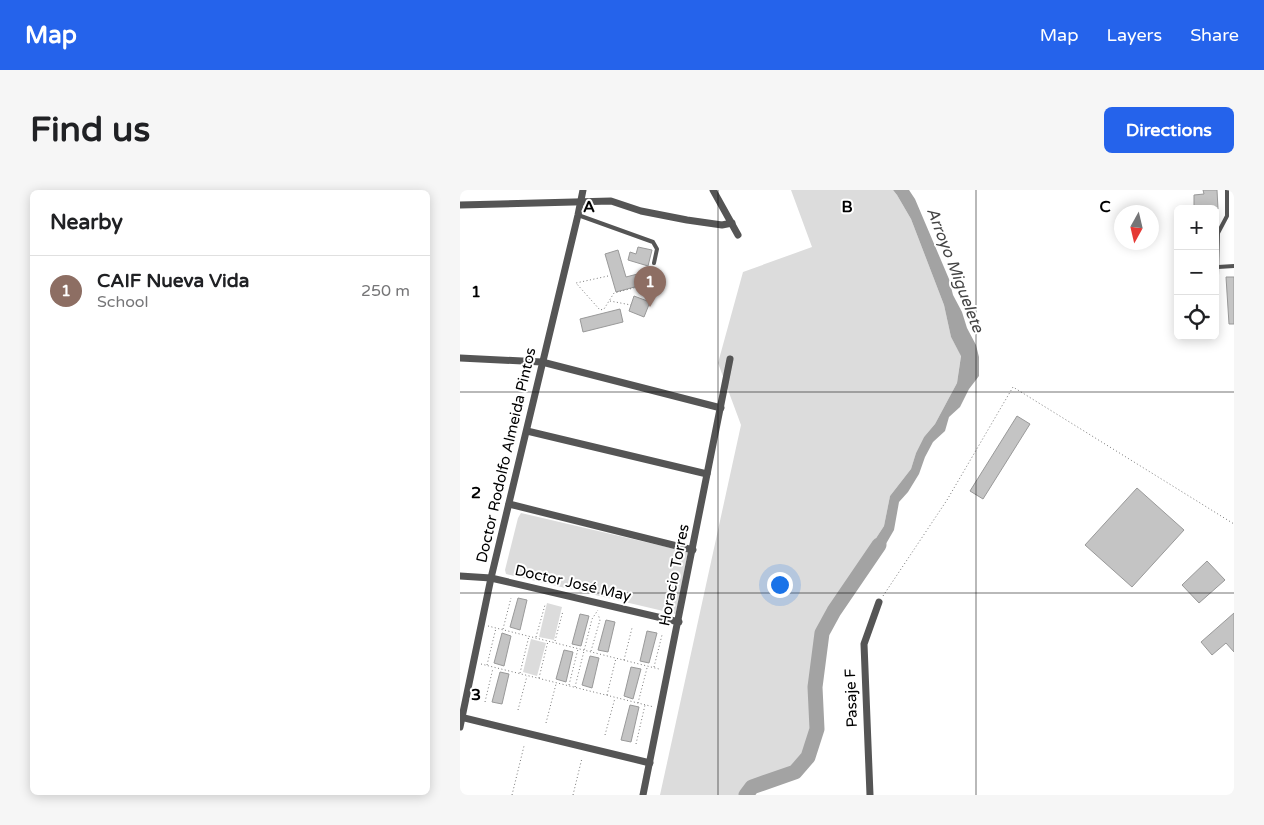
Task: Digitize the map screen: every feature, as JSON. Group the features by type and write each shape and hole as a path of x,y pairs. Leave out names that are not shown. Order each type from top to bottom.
{"street":[{"name":"Doctor Rodolfo Almeida Pintos","path":"460,727 491,578 578,215 582,190"},
{"path":"713,190 738,235"},
{"path":"460,205 611,201 641,211 686,220 722,225 732,223"},
{"path":"460,358 542,362 721,408"},
{"name":"Horacio Torres","path":"643,795 730,359"},
{"path":"527,431 708,474"},
{"path":"509,504 693,550"},
{"name":"Doctor José May","path":"460,576 491,578 679,622"},
{"name":"Pasaje F","path":"870,795 863,654 867,633 879,602"},
{"path":"461,717 650,763"}],"lane":[{"path":"1218,250 1218,232 1227,216 1227,190"},
{"path":"1227,198 1234,197"},
{"path":"578,215 653,242 657,249 654,264"},
{"path":"1219,267 1234,266"}],"path":[{"path":"608,276 576,283 600,310 604,309 614,293 653,283"},
{"path":"609,301 631,304"},
{"path":"879,602 947,500 1013,386 1234,524"},
{"path":"503,630 511,598"},
{"path":"575,688 592,619 597,614 600,603"},
{"path":"536,638 545,605"},
{"path":"555,643 563,611"},
{"path":"591,652 600,620 597,614"},
{"path":"482,624 667,671"},
{"path":"487,666 496,628"},
{"path":"624,660 632,628"},
{"path":"653,668 662,635"},
{"path":"520,674 529,636"},
{"path":"539,679 548,641"},
{"path":"569,686 578,649"},
{"path":"606,696 616,658"},
{"path":"474,662 659,709"},
{"path":"638,703 647,666"},
{"path":"485,702 493,667"},
{"path":"518,710 527,676"},
{"path":"546,723 556,683"},
{"path":"605,735 615,698"},
{"path":"636,744 645,705"},
{"path":"512,795 524,746"},
{"path":"573,795 582,758"}],"shaded area":[{"path":"791,190 893,190 911,219 944,305 951,337 961,355 957,383 935,424 924,437 911,469 890,496 884,526 869,549 866,561 855,582 834,611 822,633 815,687 817,729 808,757 795,772 752,787 746,795 660,795 741,425 718,363 743,272 812,247"},
{"path":"893,190 909,190 915,199 949,279 953,295 976,345 979,357 979,376 969,389 960,407 949,417 945,431 933,442 919,474 908,492 899,502 894,530 883,549 866,561 869,549 884,526 890,496 911,469 924,437 935,424 957,383 961,356 951,337 944,305 911,219"},
{"path":"521,513 688,552 676,614 506,574 505,570 518,518"},
{"path":"547,603 562,607 554,640 539,637"},
{"path":"531,639 546,643 537,676 523,672"}],"building":[{"path":"1203,190 1217,190 1218,205 1194,205 1194,195 1204,194"},
{"path":"638,247 652,250 648,266 628,260 630,252 636,254"},
{"path":"618,250 626,277 649,271 653,282 616,292 605,254"},
{"path":"1226,277 1234,277 1234,324 1229,324"},
{"path":"634,296 650,302 644,317 629,311"},
{"path":"620,309 623,322 583,332 580,319"},
{"path":"1017,416 1030,424 983,499 970,491"},
{"path":"1137,488 1184,530 1132,587 1085,545"},
{"path":"1207,561 1225,580 1199,603 1182,585"},
{"path":"518,598 527,600 520,630 510,627"},
{"path":"1234,613 1234,652 1226,643 1212,655 1201,642"},
{"path":"580,614 589,616 581,646 572,644"},
{"path":"606,620 615,622 608,652 598,650"},
{"path":"647,631 657,633 649,663 640,661"},
{"path":"502,633 511,636 504,666 494,663"},
{"path":"564,650 573,652 566,682 556,679"},
{"path":"590,656 599,658 592,688 582,685"},
{"path":"631,667 641,669 633,699 624,696"},
{"path":"500,672 509,674 502,704 492,702"},
{"path":"630,705 639,707 631,742 621,740"}],"waterway":[{"name":"Arroyo Miguelete","path":"746,795 752,787 795,772 808,757 817,729 815,687 822,633 834,611 879,545"}],"place":[{"name":"CAIF Nueva Vida","path":"650,307"}]}
